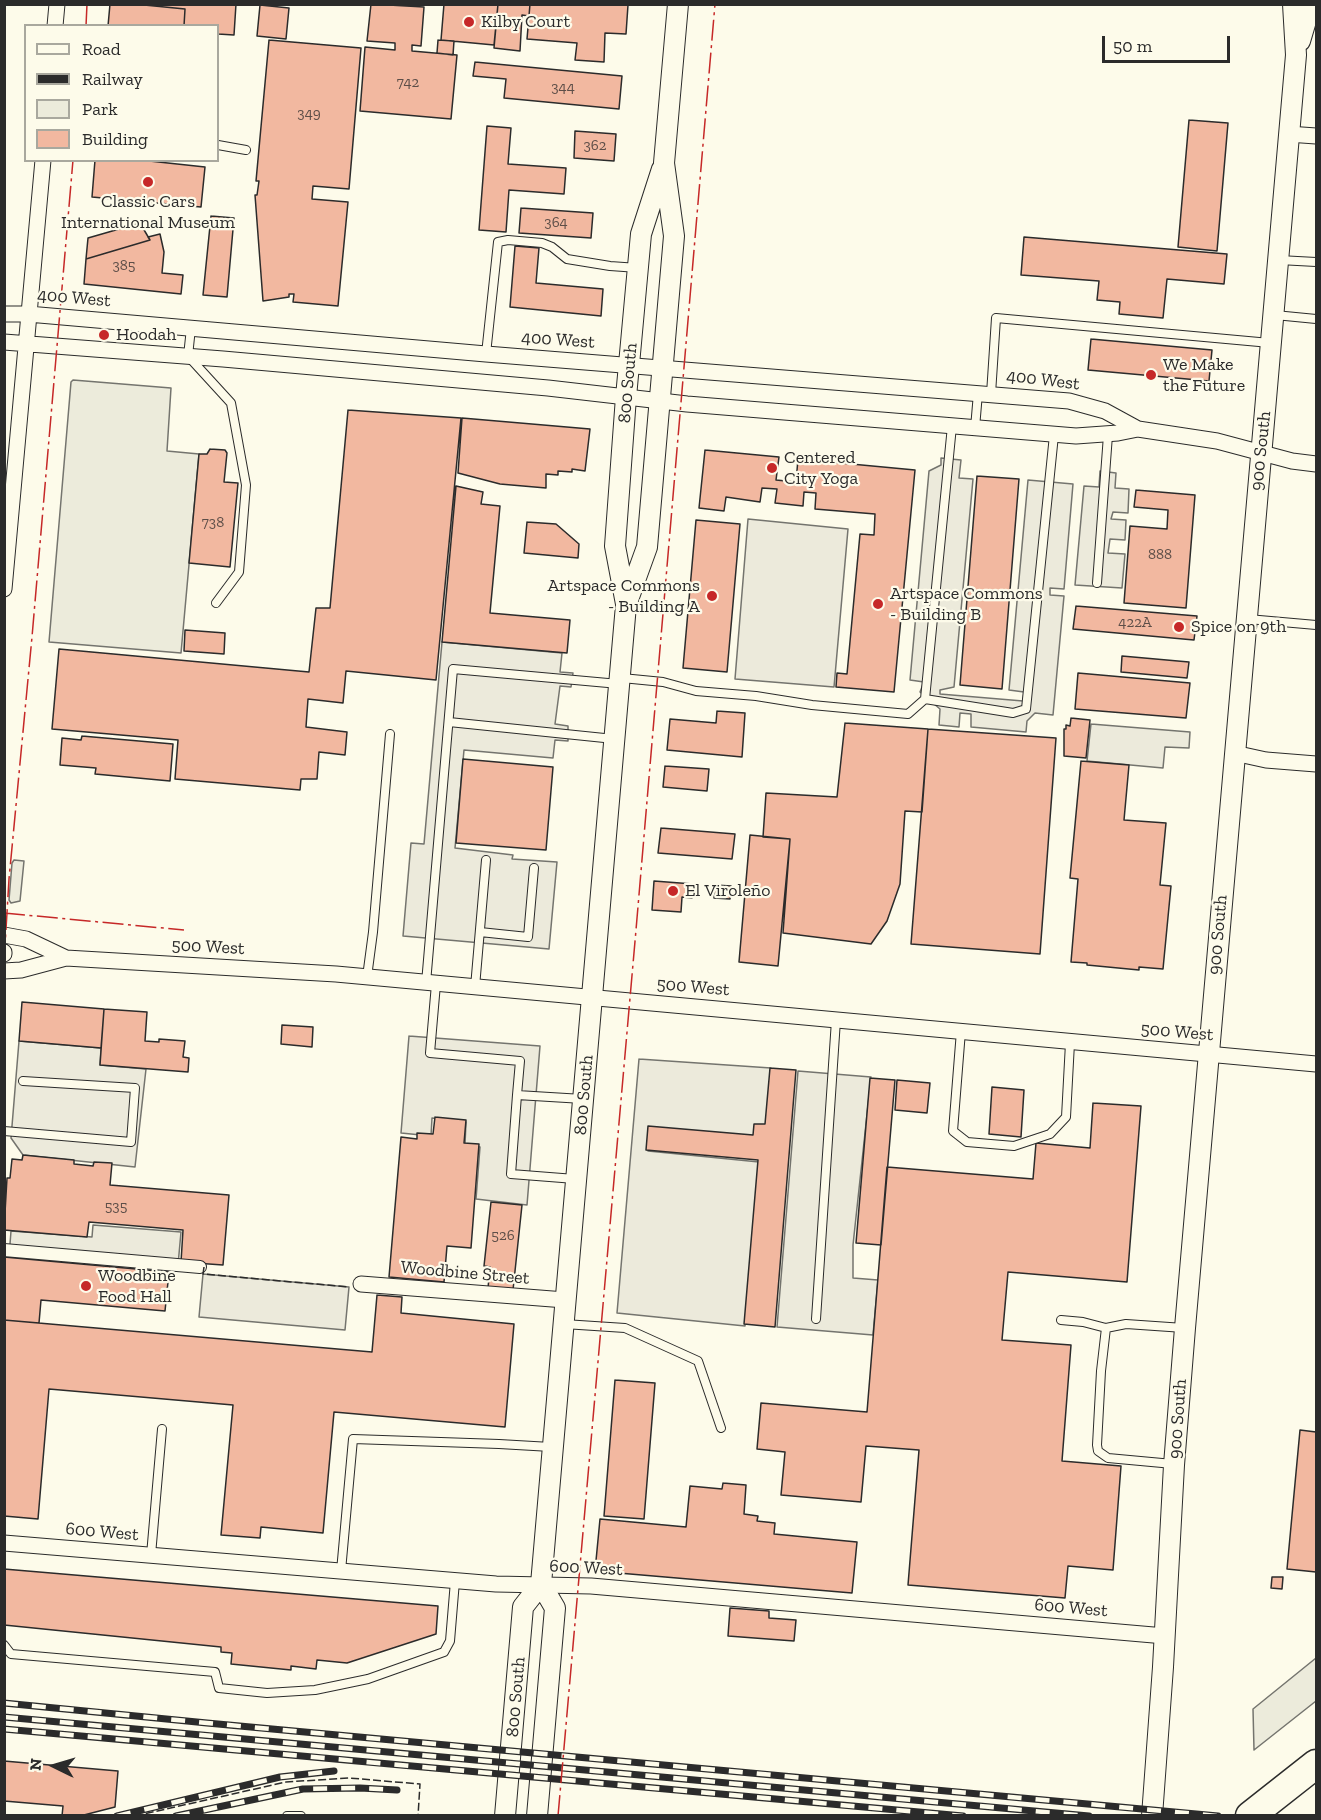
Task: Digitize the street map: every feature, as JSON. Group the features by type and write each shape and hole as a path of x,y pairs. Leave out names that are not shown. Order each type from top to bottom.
{"highway":[{"path":"1250,1815 1317,1764"}],"street":[{"path":"55,24 57,4"},
{"name":"800 South","path":"626,605 647,547 674,236 664,163 678,4"},
{"name":"900 South","path":"1152,1815 1185,1328 1296,55 1293,4"},
{"path":"1296,55 1300,4"},
{"name":"900 South","path":"1296,55 1311,4"},
{"path":"1288,134 1317,136"},
{"path":"5,587 43,162"},
{"name":"800 South","path":"505,1815 523,1606 541,1584 593,998 626,605 615,546 641,234 664,163"},
{"name":"400 West","path":"4,314 28,314 1069,401 1105,411 1138,429"},
{"name":"400 West","path":"4,342 188,356 548,388 659,401 1054,435 1108,435 1138,429 1217,441 1292,461 1317,464"},
{"path":"1234,753 1266,760 1317,764"},
{"name":"500 West","path":"4,935 26,939 66,958"},
{"name":"500 West","path":"4,970 21,970 66,958 367,977 1317,1064"},
{"path":"4,1250 200,1267"},
{"name":"Woodbine Street","path":"362,1284 565,1300"},
{"name":"600 West","path":"4,1543 455,1581 591,1586 1165,1636"},
{"name":"800 South","path":"537,1815 555,1608 541,1584"}],"lane":[{"path":"219,145 246,150"},
{"path":"486,354 498,242 508,240 542,243 552,247 567,260 638,268"},
{"path":"1278,260 1317,262"},
{"path":"1274,315 1317,319"},
{"path":"975,428 985,393 996,318 1271,343"},
{"path":"191,328 188,356 231,403 246,485 239,572 216,603"},
{"path":"576,1179 511,1174 520,1061 430,1053 431,984 453,669 663,682 696,691 908,714 926,699 952,426"},
{"path":"926,699 1013,714 1026,709 1054,435"},
{"path":"1097,583 1108,435"},
{"path":"1247,619 1317,625"},
{"path":"449,722 615,739"},
{"path":"367,977 390,734"},
{"path":"474,987 486,860"},
{"path":"480,932 528,937 534,868"},
{"path":"816,1319 836,1020"},
{"path":"961,1031 953,1131 967,1142 1014,1146 1050,1134 1066,1117 1070,1043"},
{"path":"4,1131 131,1142 135,1088 22,1081"},
{"path":"517,1095 584,1099"},
{"path":"1061,1320 1083,1322 1106,1328 1126,1324 1185,1328"},
{"path":"563,1324 625,1328 698,1361 721,1428"},
{"path":"1106,1328 1101,1371 1098,1451 1108,1458 1174,1465"},
{"path":"151,1555 162,1429"},
{"path":"341,1571 353,1439 552,1447"},
{"path":"4,1645 11,1654 215,1672 219,1688 267,1693 315,1690 368,1679 410,1666 444,1652 450,1641 455,1581"},
{"path":"287,1815 301,1815"}],"green space":[{"path":"73,380 171,388 167,451 199,454 181,653 49,642 71,382"},
{"path":"14,860 24,861 20,901 11,903 9,900"},
{"path":"1316,1658 1316,1701 1254,1750 1253,1709"}],"shaded area":[{"path":"941,458 961,460 959,478 973,479 954,687 940,690 940,694 1023,701 1024,692 1009,690 1028,480 1073,484 1064,589 1050,588 1050,595 1064,596 1053,715 1035,713 1027,721 1026,732 971,727 971,714 960,713 959,727 939,725 940,709 920,692 924,682 910,680 929,471 941,465"},
{"path":"1100,471 1116,473 1115,488 1129,489 1128,513 1113,512 1111,519 1126,520 1125,540 1110,539 1108,553 1125,554 1122,588 1075,585 1084,486 1099,487"},
{"path":"748,519 848,529 834,687 735,679"},
{"path":"442,642 562,653 560,672 573,673 571,687 560,686 555,724 568,726 568,741 555,740 553,758 464,750 455,848 513,855 512,859 557,862 549,949 403,936 411,843 424,844"},
{"path":"1091,724 1190,732 1189,748 1165,747 1163,768 1087,761"},
{"path":"409,1036 540,1046 527,1205 476,1199 480,1147 465,1145 466,1122 432,1118 431,1136 401,1133"},
{"path":"19,1041 101,1048 100,1065 146,1069 135,1167 23,1155 11,1138"},
{"path":"639,1059 771,1068 765,1137 650,1128 648,1151 759,1162 745,1326 617,1313"},
{"path":"798,1071 871,1077 853,1245 853,1278 878,1280 873,1335 777,1327"},
{"path":"93,1225 181,1232 178,1265 9,1257 11,1231 92,1237"},
{"path":"203,1274 349,1287 345,1330 199,1317"}],"building":[{"path":"110,4 185,9 184,24 108,24"},
{"path":"134,4 236,4 234,35 219,34 219,24 184,24 185,9"},
{"path":"371,4 424,7 421,46 412,45 412,51 457,55 451,119 360,111 365,47 395,50 395,43 367,41"},
{"name":"Kilby Court","path":"444,4 498,4 494,45 441,40"},
{"path":"498,4 530,4 529,16 522,15 520,51 494,48"},
{"path":"530,4 628,5 626,34 605,33 604,62 575,60 577,43 527,39"},
{"path":"260,5 289,8 286,39 257,36"},
{"path":"269,40 361,48 349,189 313,186 312,199 348,202 338,306 293,302 294,294 289,294 289,297 263,301 255,195 257,195 259,181 256,181"},
{"path":"438,40 454,41 453,55 437,53"},
{"path":"475,62 622,76 619,109 504,98 506,79 473,76"},
{"path":"1189,120 1228,123 1217,251 1178,247"},
{"path":"487,126 511,128 508,164 566,168 564,194 509,190 506,232 479,230"},
{"path":"575,131 616,134 614,161 574,158"},
{"name":"Classic Cars International Museum","path":"95,162 159,162 205,167 201,207 92,197"},
{"path":"521,208 593,213 591,238 519,233"},
{"path":"211,216 234,218 227,297 203,295"},
{"path":"140,223 150,240 86,259 88,238"},
{"path":"160,234 164,252 162,273 183,275 181,294 84,284 86,259 150,240 148,237"},
{"path":"1024,237 1227,254 1224,284 1167,279 1163,318 1119,314 1120,302 1097,300 1099,281 1021,275"},
{"path":"515,246 539,248 536,283 603,289 601,316 510,307"},
{"path":"1091,339 1212,350 1209,381 1088,370"},
{"path":"348,410 461,418 436,680 346,671 343,703 308,699 306,727 347,732 345,755 319,752 317,779 301,779 300,790 175,779 178,740 52,729 59,649 309,672 316,608 330,608"},
{"path":"462,418 590,429 585,471 572,469 572,472 558,471 558,475 546,474 546,488 500,484 458,473"},
{"path":"210,449 225,450 227,453 224,482 238,483 230,567 189,563 199,454 207,454"},
{"name":"Artspace Commons - Building B","path":"705,450 779,457 776,480 796,482 798,459 915,470 894,692 836,687 837,673 847,674 860,534 874,535 875,514 815,509 816,493 804,492 803,506 775,503 777,489 762,488 760,502 726,497 724,511 699,508"},
{"path":"977,476 1019,479 1002,689 960,685"},
{"path":"456,486 483,492 481,504 500,506 490,613 570,620 567,653 442,642"},
{"path":"1136,490 1195,495 1186,608 1124,603 1130,526 1167,529 1168,510 1134,507"},
{"name":"Artspace Commons - Building A","path":"696,520 740,524 727,672 683,668"},
{"path":"527,522 556,524 579,544 578,558 524,553"},
{"path":"1076,606 1197,616 1194,640 1073,629"},
{"path":"185,630 225,633 224,654 184,651"},
{"path":"1122,656 1189,662 1187,678 1121,672"},
{"path":"1078,673 1190,683 1186,718 1075,709"},
{"path":"717,711 745,713 742,757 667,750 670,719 716,723"},
{"path":"1071,718 1090,720 1086,758 1064,756 1064,729 1066,725 1070,726"},
{"path":"845,723 928,729 922,812 905,811 900,884 887,921 871,944 783,933 790,839 763,837 766,793 837,797"},
{"path":"928,729 1056,738 1040,954 911,944"},
{"path":"82,736 173,744 170,781 95,774 96,768 60,765 62,738 81,740"},
{"path":"463,759 553,767 546,850 456,843"},
{"path":"1081,761 1129,765 1124,820 1166,823 1160,885 1171,886 1163,969 1139,967 1139,970 1071,962 1078,879 1070,878"},
{"path":"665,766 709,769 707,791 663,787"},
{"path":"661,828 735,834 732,859 658,853"},
{"path":"750,835 790,839 778,966 739,962"},
{"name":"El Viroleño","path":"654,881 693,884 692,898 682,897 681,912 652,910"},
{"path":"715,885 731,886 730,899 714,898"},
{"path":"22,1002 104,1009 101,1048 19,1041"},
{"path":"104,1009 147,1012 145,1041 159,1042 159,1039 185,1041 183,1057 189,1058 188,1072 100,1065"},
{"path":"282,1025 313,1027 312,1047 281,1044"},
{"path":"770,1068 796,1070 775,1327 744,1324 758,1160 646,1150 648,1126 753,1135 754,1124 765,1124"},
{"path":"870,1078 895,1080 881,1245 856,1243"},
{"path":"897,1080 930,1083 927,1113 895,1110"},
{"path":"992,1087 1024,1090 1021,1137 989,1134"},
{"path":"1093,1103 1141,1106 1127,1282 1008,1272 1002,1340 1071,1345 1062,1461 1121,1466 1113,1570 1068,1566 1065,1598 908,1585 919,1450 866,1446 861,1502 781,1495 785,1452 757,1449 761,1403 867,1412 887,1167 1033,1179 1036,1143 1090,1148"},
{"path":"435,1117 466,1120 464,1143 479,1144 471,1248 447,1246 444,1282 389,1277 401,1137 417,1139 417,1133 433,1134"},
{"path":"23,1155 74,1160 74,1164 93,1166 94,1162 112,1163 110,1185 229,1195 223,1265 181,1262 183,1230 89,1222 87,1237 4,1230 7,1178 10,1178 12,1159 22,1160"},
{"path":"491,1202 522,1205 513,1290 488,1288 490,1267 484,1266"},
{"name":"Woodbine Food Hall","path":"4,1257 169,1272 165,1311 41,1300 39,1323 4,1320"},
{"path":"377,1295 402,1297 401,1313 514,1324 505,1427 334,1412 323,1533 261,1527 260,1538 221,1535 233,1405 49,1389 38,1519 4,1516 4,1320 372,1352"},
{"path":"615,1380 655,1383 644,1519 604,1516"},
{"path":"1300,1430 1316,1432 1316,1572 1287,1569"},
{"path":"723,1483 746,1485 744,1514 758,1516 757,1521 775,1523 774,1534 857,1542 852,1593 595,1571 600,1519 686,1527 690,1486 722,1489"},
{"path":"4,1569 438,1606 436,1634 347,1663 317,1660 316,1669 291,1666 291,1670 231,1664 232,1653 221,1652 221,1647 4,1625"},
{"path":"1272,1577 1283,1577 1282,1589 1271,1588"},
{"path":"730,1608 769,1611 769,1618 796,1620 794,1641 728,1636"},
{"path":"4,1761 118,1771 115,1807 80,1816 62,1816 63,1806 4,1801"}],"railway":[{"path":"4,1703 1218,1816"},
{"path":"4,1717 1089,1816"},
{"path":"4,1729 963,1816"},
{"path":"117,1816 280,1777 334,1771"},
{"path":"176,1816 303,1789 397,1790"}],"fence":[{"path":"204,1267 203,1274 349,1287"},
{"path":"135,1816 286,1782 349,1778 420,1784 418,1816"}],"power":[{"path":"86,24 87,4"},
{"path":"558,1816 715,4"},
{"path":"4,963 9,879 73,162"},
{"path":"4,913 184,930"}],"place":[{"name":"Kilby Court","path":"469,22"},
{"name":"Classic Cars International Museum","path":"148,182"},
{"name":"Hoodah","path":"104,335"},
{"name":"We Make the Future","path":"1151,375"},
{"name":"Centered City Yoga","path":"772,468"},
{"name":"Artspace Commons - Building A","path":"712,596"},
{"name":"Artspace Commons - Building B","path":"878,604"},
{"name":"Spice on 9th","path":"1179,627"},
{"name":"El Viroleño","path":"673,891"},
{"name":"Woodbine Food Hall","path":"86,1286"}]}
